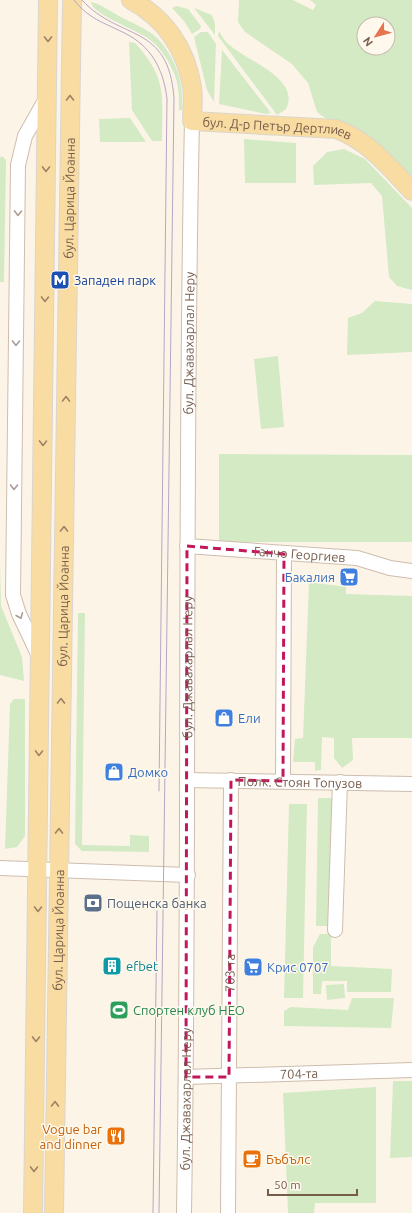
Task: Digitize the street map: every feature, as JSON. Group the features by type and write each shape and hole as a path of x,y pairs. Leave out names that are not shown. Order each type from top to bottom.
{"main road":[{"name":"бул. Царица Йоанна","path":"33,1213 48,0"},
{"name":"бул. Царица Йоанна","path":"54,1213 72,0"},
{"name":"бул. Д-р Петър Дертлиев","path":"131,0 161,21 173,36 181,50 192,88 192,121 341,131 358,140 377,154 412,191"}],"street":[{"path":"41,659 19,614 13,595 18,165 25,136 47,97"},
{"name":"бул. Джавахарлал Неру","path":"184,1213 188,875 187,546 192,121"},
{"name":"Ганчо Георгиев","path":"187,546 357,558 390,568 412,571"},
{"path":"283,781 284,554"},
{"name":"Полк. Стоян Топузов","path":"187,780 412,784"},
{"name":"703-та","path":"228,1213 231,780"},
{"path":"335,930 340,782"},
{"path":"0,868 188,875"},
{"name":"704-та","path":"186,1077 229,1077 412,1070"}],"highlighted area":[{"path":"187,546 284,554 283,781 231,780 229,1077 186,1077"}],"green space":[{"path":"239,0 293,0 313,10 316,5 310,0 412,0 412,179 384,149 350,125 325,118 317,112 308,83 292,64 245,32 238,22"},
{"path":"91,2 102,6 148,31 163,45 174,62 180,80 182,90 182,110 179,110 178,90 175,76 169,62 160,49 144,36 99,12 93,7"},
{"path":"176,6 188,9 201,26 200,29 192,34 184,21 172,8"},
{"path":"194,8 212,15 215,24 215,35"},
{"path":"219,31 224,40 230,45 271,72 280,80 286,89 289,99 286,109 277,115 218,36"},
{"path":"201,32 208,32 216,44 214,102 207,90 194,37"},
{"path":"129,42 135,43 146,56 158,78 162,100 162,141 152,141 132,110"},
{"path":"222,50 271,113 266,114 219,104"},
{"path":"130,118 146,142 100,142 99,119"},
{"path":"244,139 296,143 296,183 245,183"},
{"path":"344,149 365,159 412,208 412,290 397,286 389,277 382,196 371,183 314,185 313,166 327,152"},
{"path":"2,156 6,160 4,282 0,282 0,158"},
{"path":"375,301 412,304 412,352 347,355 348,318 362,313"},
{"path":"278,356 284,427 261,429 254,359"},
{"path":"219,454 412,455 412,542 219,542"},
{"path":"0,561 1,606 22,657 24,681 0,675"},
{"path":"309,582 346,587 346,594 412,596 412,738 352,738 353,760 342,768 334,758 334,738 322,737 321,770 315,771 315,762 293,762 295,739 303,738"},
{"path":"78,613 85,613 82,845 130,846 130,835 149,836 149,852 82,851 75,844"},
{"path":"14,699 25,699 25,836 17,847 5,849 10,704"},
{"path":"318,798 333,798 331,926 316,926"},
{"path":"289,804 307,804 303,998 284,998"},
{"path":"320,934 331,934 331,966 392,969 391,992 347,992 347,981 322,981 321,994 313,994 313,947"},
{"path":"344,984 345,998 327,1000 326,985"},
{"path":"352,998 394,998 391,1028 284,1026 284,1011 291,1007 348,1010"},
{"path":"393,1081 412,1081 412,1157 390,1158"},
{"path":"376,1087 376,1203 315,1203 314,1213 288,1213 283,1093"}],"tram line":[{"path":"74,0 87,13 130,36 145,48 156,63 166,89 159,791"},
{"path":"82,0 97,13 140,36 153,45 163,57 170,74 174,99 159,1213"},
{"path":"153,1213 157,911"}],"place":[{"name":"Западен парк","path":"60,280"},
{"name":"Бакалия","path":"349,577"},
{"name":"Ели","path":"224,718"},
{"name":"Домко","path":"114,772"},
{"name":"Пощенска банка","path":"93,903"},
{"name":"efbet","path":"112,966"},
{"name":"Крис 0707","path":"253,967"},
{"name":"Спортен клуб НЕО","path":"119,1010"},
{"name":"Vogue bar and dinner","path":"116,1136"},
{"name":"Бъбълс","path":"252,1159"}]}
